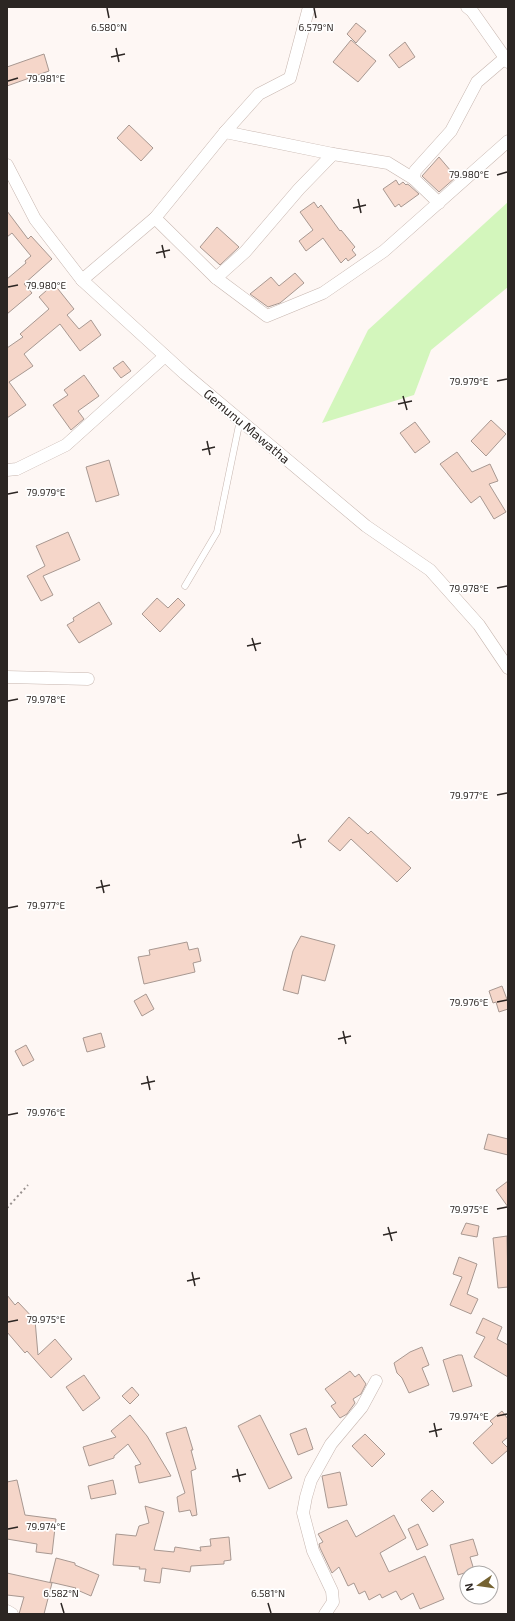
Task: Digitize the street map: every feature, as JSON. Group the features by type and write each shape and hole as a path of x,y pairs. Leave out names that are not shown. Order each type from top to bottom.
{"street":[{"path":"82,280 155,218 225,132 259,94 290,78 310,7"},
{"path":"414,179 416,171 451,132 476,82 506,60 472,11 467,7"},
{"path":"225,132 388,164 414,179 439,203"},
{"path":"155,218 216,278 267,316 323,293 384,251 508,140"},
{"path":"216,278 245,252 299,189 333,154"},
{"name":"Gemunu Mawatha","path":"7,165 34,219 82,280 165,356 366,526 430,570 479,625 508,668"},
{"path":"7,470 17,469 66,445 165,356"},
{"path":"7,677 88,679"},
{"path":"325,1614 333,1602 332,1591 313,1551 303,1513 306,1496 310,1480 331,1444 362,1407 376,1381"},
{"path":"7,1612 12,1614"}],"lane":[{"path":"185,586 217,532 240,420"}],"path":[{"path":"7,1208 28,1185"}],"green space":[{"path":"508,202 508,287 431,350 414,395 322,423 368,330"}],"building":[{"path":"356,23 366,31 356,43 347,34"},
{"path":"351,40 376,61 358,82 333,62"},
{"path":"405,42 415,57 399,68 389,55"},
{"path":"44,54 49,71 7,86 7,67"},
{"path":"129,125 153,148 141,161 117,138"},
{"path":"439,157 456,177 439,192 422,176"},
{"path":"396,180 399,185 403,182 419,194 401,207 399,204 395,207 383,189"},
{"path":"314,202 318,208 321,205 340,231 341,230 355,247 352,250 356,255 348,261 346,258 341,263 323,238 306,251 299,241 313,230 300,212"},
{"path":"7,211 28,239 31,236 52,259 24,284 32,293 7,314 7,279 26,263 25,261 31,256 12,233 7,237"},
{"path":"217,227 239,247 220,265 200,247"},
{"path":"295,273 304,283 280,303 268,307 250,294 271,277 279,286"},
{"path":"54,284 74,309 67,315 79,329 91,320 101,335 80,351 60,324 24,354 33,366 9,382 26,405 7,418 7,348 23,337 20,334 49,309 39,297"},
{"path":"123,361 131,371 121,378 113,368"},
{"path":"84,375 99,396 78,411 84,419 71,430 53,405 68,395 64,390"},
{"path":"491,420 506,434 486,456 471,441"},
{"path":"415,422 430,442 415,453 400,433"},
{"path":"457,452 472,472 490,464 498,481 489,484 506,512 494,519 480,496 471,503 440,464"},
{"path":"109,460 119,495 96,502 86,467"},
{"path":"68,532 80,560 43,576 53,595 41,601 27,576 45,566 36,546"},
{"path":"157,598 168,608 178,598 185,605 160,632 142,614"},
{"path":"99,602 112,624 79,643 67,625 74,621 73,618"},
{"path":"349,817 368,834 371,831 411,868 397,882 351,839 340,851 328,841"},
{"path":"301,936 335,945 325,981 302,975 298,994 283,990 293,951"},
{"path":"187,942 189,950 198,948 201,961 193,963 195,972 144,984 138,957 150,955 149,950"},
{"path":"502,986 508,1002 508,1009 499,1012 496,1002 493,1003 489,991"},
{"path":"146,994 154,1009 142,1016 134,1001"},
{"path":"101,1033 105,1047 87,1052 83,1038"},
{"path":"26,1045 34,1060 23,1066 15,1051"},
{"path":"488,1134 508,1139 508,1155 484,1149"},
{"path":"508,1181 508,1207 496,1190"},
{"path":"466,1223 479,1226 477,1237 461,1234"},
{"path":"507,1236 508,1287 498,1288 493,1238"},
{"path":"459,1257 477,1264 467,1294 478,1299 471,1314 450,1305 462,1277 453,1274"},
{"path":"7,1295 15,1305 18,1302 35,1320 38,1355 55,1339 72,1359 51,1378 27,1351 25,1353 7,1332"},
{"path":"483,1318 502,1327 497,1339 508,1345 508,1377 474,1357 485,1337 476,1333"},
{"path":"422,1347 429,1365 422,1368 429,1385 409,1393 402,1378 397,1373 394,1363 410,1352"},
{"path":"462,1355 472,1386 453,1392 443,1360"},
{"path":"350,1371 355,1377 359,1374 366,1384 361,1394 353,1399 355,1403 347,1414 340,1418 331,1406 336,1403 325,1389"},
{"path":"84,1375 100,1398 83,1411 66,1387"},
{"path":"132,1387 139,1395 130,1404 122,1396"},
{"path":"502,1411 508,1419 508,1437 502,1442 508,1450 492,1464 473,1443 493,1424 490,1421"},
{"path":"130,1415 147,1436 171,1476 139,1483 135,1466 141,1464 128,1444 114,1456 114,1458 89,1466 83,1447 116,1437 111,1431"},
{"path":"260,1415 292,1478 269,1489 238,1426"},
{"path":"186,1427 193,1450 191,1450 196,1469 191,1471 197,1515 192,1516 190,1510 179,1512 177,1497 185,1493 166,1433"},
{"path":"306,1428 313,1449 298,1455 290,1434"},
{"path":"365,1434 385,1454 372,1467 352,1446"},
{"path":"340,1472 347,1505 328,1508 322,1476"},
{"path":"17,1480 25,1515 56,1519 52,1554 36,1552 37,1544 7,1539 7,1482"},
{"path":"113,1480 116,1494 91,1499 88,1486"},
{"path":"432,1490 444,1502 433,1512 421,1500"},
{"path":"145,1506 164,1512 154,1550 174,1552 175,1547 201,1551 200,1547 211,1546 210,1539 229,1537 231,1560 224,1561 224,1564 191,1566 190,1572 162,1568 160,1583 144,1581 146,1569 139,1569 140,1567 113,1565 116,1534 136,1536 139,1526 149,1523"},
{"path":"394,1515 406,1538 380,1553 389,1572 425,1556 444,1599 420,1609 413,1593 401,1600 396,1591 382,1598 380,1594 369,1600 365,1591 359,1594 354,1583 348,1586 339,1567 332,1573 320,1548 319,1544 323,1542 318,1534 347,1520 356,1537"},
{"path":"418,1524 428,1545 417,1550 408,1529"},
{"path":"473,1539 478,1555 470,1557 472,1565 459,1565 458,1575 450,1545"},
{"path":"56,1558 75,1563 75,1565 99,1575 91,1596 75,1589 76,1588 50,1582"},
{"path":"7,1573 52,1583 44,1614 19,1614 24,1597 7,1595"}]}
